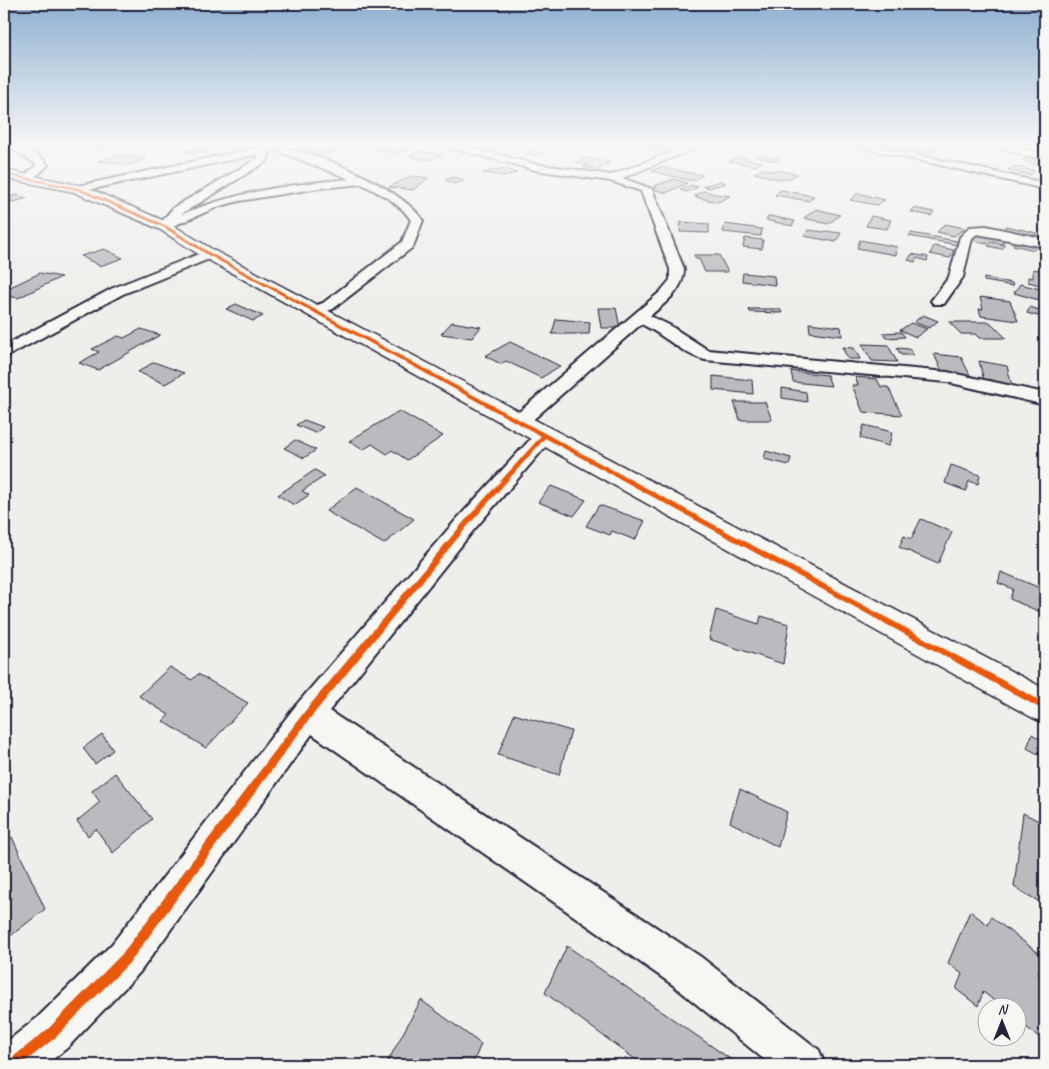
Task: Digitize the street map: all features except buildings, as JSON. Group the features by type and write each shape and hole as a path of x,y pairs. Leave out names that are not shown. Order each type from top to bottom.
{"street":[{"path":"94,196 164,226 209,254 1045,707"},
{"path":"164,226 177,211 202,196"},
{"path":"164,226 216,204 250,196"},
{"path":"314,311 328,306 408,244 416,228 417,220 412,212 403,204 389,196"},
{"path":"12,1065 52,1033 126,958 308,714 464,526 532,428 665,295 676,280 677,269 649,196"},
{"path":"939,301 956,277 966,236 974,230 986,230 1045,243"},
{"path":"4,354 118,290 209,254"},
{"path":"641,318 663,328 696,351 705,355 947,377 1045,400"},
{"path":"308,714 687,971 804,1065"}],"cycle path":[{"path":"94,196 164,226 209,254 1045,707"},
{"path":"12,1065 52,1033 126,958 308,714 464,526 545,435"}]}
